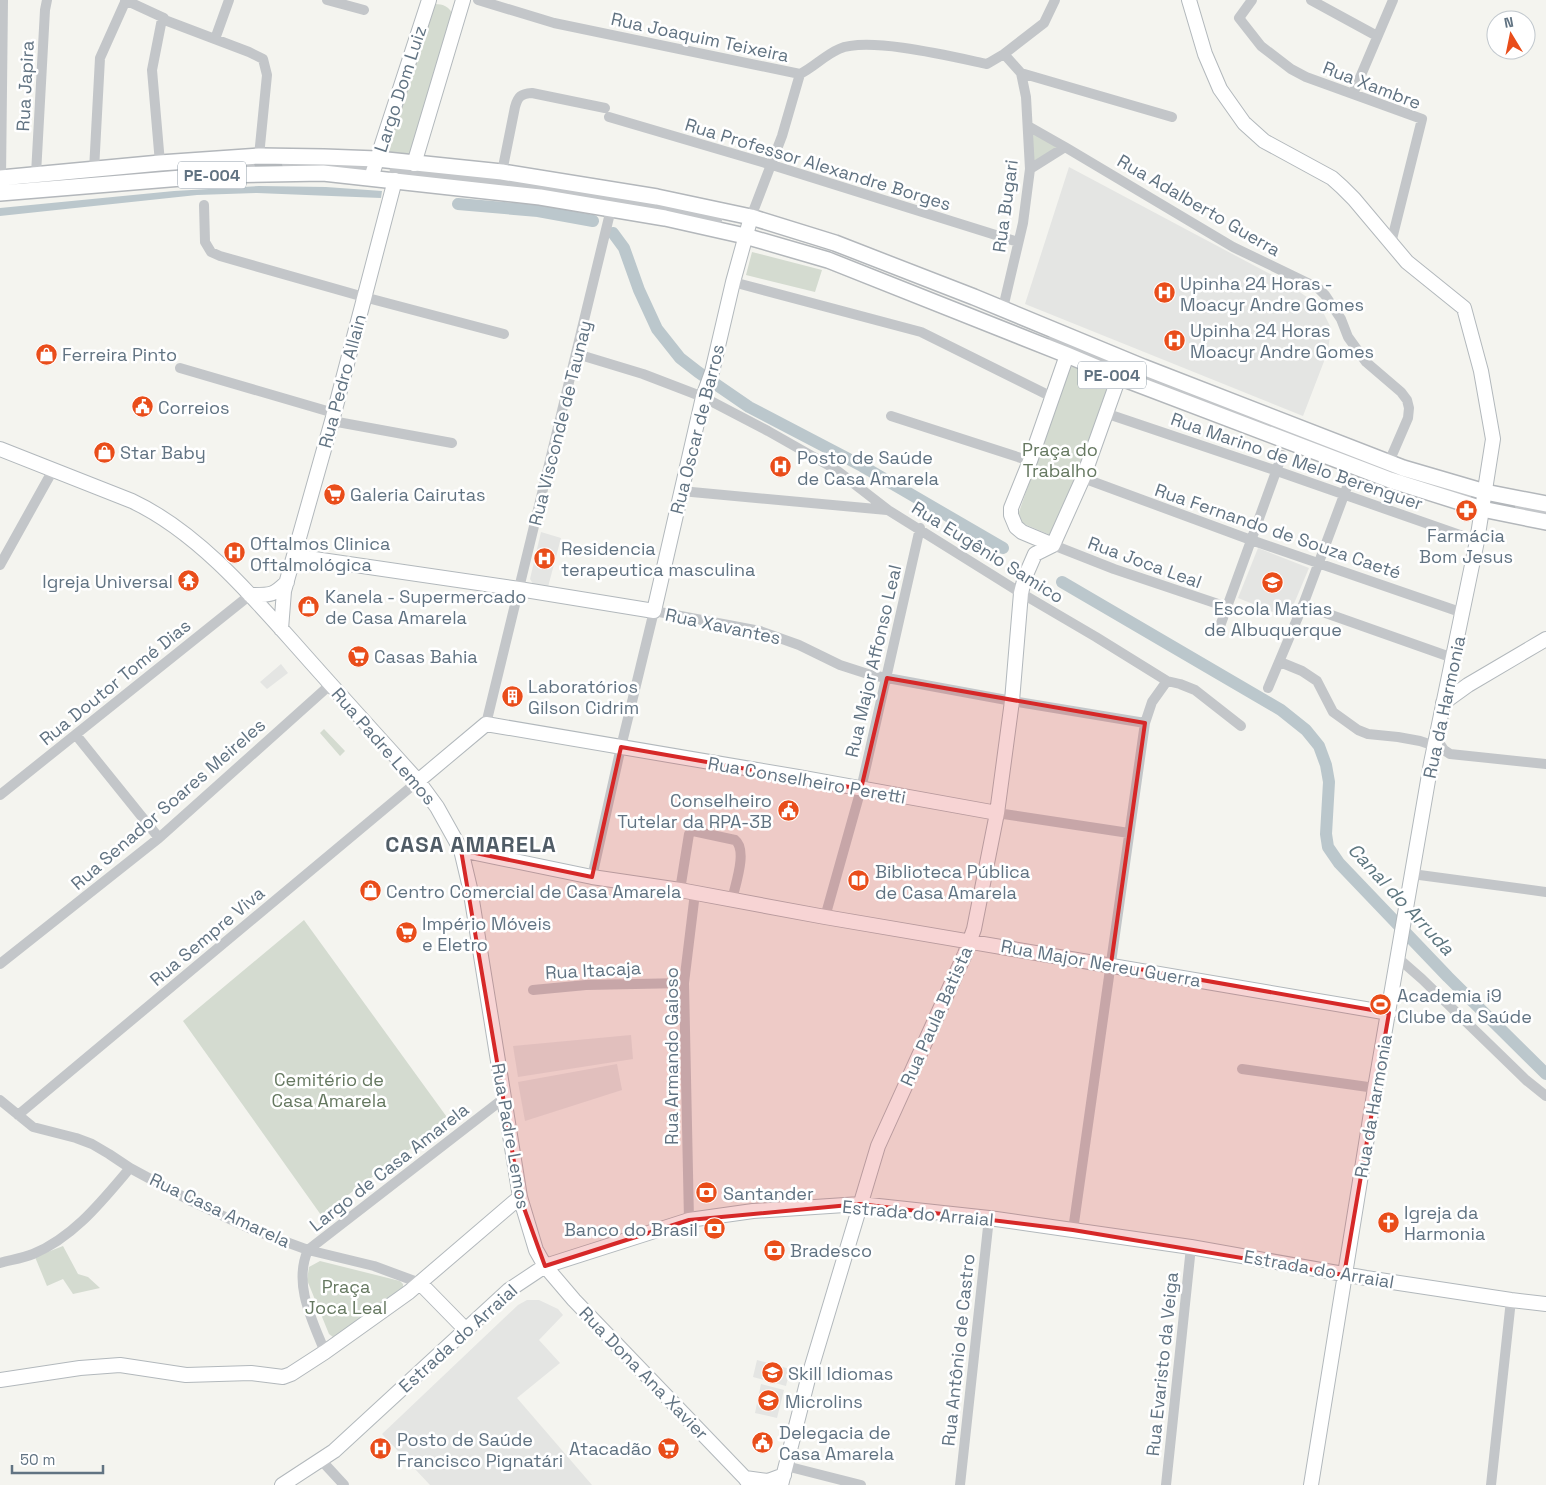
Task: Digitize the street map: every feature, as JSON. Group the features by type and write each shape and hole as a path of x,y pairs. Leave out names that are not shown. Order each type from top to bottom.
{"main road":[{"name":"PE-004","path":"0,184 36,174 258,156 377,160 502,172 657,197 835,243 1003,308 1143,367 1403,468 1484,492 1546,504"},
{"name":"PE-004","path":"0,184 218,175 323,173 371,178 395,175 665,218 745,236 828,260 1119,377 1390,480 1482,508 1546,522"}],"street":[{"path":"0,184 3,0"},
{"name":"Rua Japira","path":"36,174 47,0"},
{"path":"94,170 100,58 126,0 164,18 162,19 152,70 160,163"},
{"path":"215,39 229,0"},
{"path":"327,0 364,10"},
{"name":"Largo Dom Luiz","path":"371,178 430,0"},
{"name":"Largo Dom Luiz","path":"414,164 463,0"},
{"name":"Rua Joaquim Teixeira","path":"478,0 554,23 800,74"},
{"path":"755,221 876,265 1041,330 1036,339 944,299 824,253 755,234 755,221 794,100 800,74 839,48 852,46 920,50 987,64 1004,54 1044,23 1055,0"},
{"name":"Rua da Harmonia","path":"1189,0 1205,54 1220,89 1244,122 1264,141 1326,175 1342,187 1407,262 1464,308 1488,402 1493,438 1477,542 1431,763 1375,1088 1311,1485"},
{"name":"Rua Xambre","path":"1252,0 1239,18 1261,46 1291,69 1306,77 1422,119 1391,243"},
{"path":"1311,0 1377,36"},
{"path":"1353,94 1393,0"},
{"path":"162,19 258,56 263,60 267,75 258,156"},
{"path":"1004,54 1021,73 1172,117"},
{"name":"Rua Bugari","path":"1003,308 1023,223 1030,169 1026,97 1021,73"},
{"name":"Rua Professor Alexandre Borges","path":"502,172 517,98 520,95 532,93 607,112 1018,242"},
{"name":"Rua Adalberto Guerra","path":"1028,126 1233,247 1318,288 1341,319 1348,337 1366,362 1401,392 1407,400 1409,408 1408,418 1389,462"},
{"path":"1030,169 1065,147"},
{"path":"266,162 371,168 370,171 281,167 223,167 0,184 222,164 266,162"},
{"path":"395,175 487,179 626,198 718,217 715,225 630,206 531,191 395,175"},
{"name":"Rua Pedro Allain","path":"281,629 282,600 333,417 395,175"},
{"path":"204,205 205,242 211,252 220,256 504,334"},
{"name":"Rua Visconde de Taunay","path":"486,724 611,210"},
{"name":"Rua Oscar de Barros","path":"592,876 704,394 712,372 745,236 755,221"},
{"path":"733,282 912,329 978,359 1052,397"},
{"path":"1054,336 1337,451 1466,495 1465,500 1304,443 1146,383 1052,344 1054,336"},
{"name":"Rua Eugênio Samico","path":"577,354 704,394 835,469 888,510 920,528 1021,593 1167,681 1195,690 1241,726"},
{"path":"1067,355 1030,461 1011,508 1011,514 1016,527 1022,532 1052,545 1083,478 1119,377"},
{"path":"180,368 333,417 452,443"},
{"name":"Rua Marino de Melo Berenguer","path":"1105,413 1344,494 1477,542"},
{"path":"891,416 1030,461"},
{"name":"Rua Padre Lemos","path":"0,449 144,507 186,536 231,574 418,781 437,806 461,850 475,915 520,1197 533,1242 545,1266"},
{"path":"1219,628 1228,608 1282,455"},
{"path":"0,565 53,470"},
{"name":"Rua Fernando de Souza Caeté","path":"1083,478 1463,614"},
{"path":"1268,688 1303,605 1350,479"},
{"path":"681,491 888,510"},
{"path":"1546,512 1489,498 1487,504 1546,517"},
{"name":"Rua Major Affonso Leal","path":"825,917 861,789 920,528"},
{"name":"Rua Paula Batista","path":"784,1475 808,1379 878,1146 970,940 997,813 1012,701 1021,593 1025,576 1035,554 1052,545"},
{"name":"Rua Joca Leal","path":"1052,545 1114,569 1228,608"},
{"name":"Rua Xavantes","path":"294,556 519,589 760,631 799,645 821,657 859,672 1012,701 1145,722"},
{"path":"250,595 276,593 288,581"},
{"name":"Rua Doutor Tomé Dias","path":"0,795 250,595"},
{"path":"1303,605 1454,658"},
{"path":"1443,702 1546,639"},
{"path":"1280,662 1302,671 1317,681 1333,712 1358,730 1375,736 1436,742 1450,754"},
{"path":"1073,1230 1145,722 1152,702 1167,681"},
{"name":"Rua Senador Soares Meireles","path":"0,964 159,838 331,684"},
{"path":"418,781 486,724"},
{"name":"Rua Conselheiro Peretti","path":"486,724 997,813 1128,833"},
{"path":"76,736 159,838"},
{"path":"1431,763 1442,755 1450,754 1546,764"},
{"name":"Rua Sempre Viva","path":"18,1115 418,781"},
{"path":"680,890 689,834 693,831 735,840 738,843 742,855 732,900"},
{"name":"Rua Major Nereu Guerra","path":"461,850 592,876 825,917 970,940 1389,1013"},
{"path":"1412,874 1546,892"},
{"name":"Rua Armando Gaioso","path":"689,1220 684,983 695,893"},
{"path":"1398,958 1497,1050 1526,1080 1546,1096"},
{"name":"Rua Itacaja","path":"534,990 586,985 684,983"},
{"path":"1242,1069 1375,1088"},
{"name":"Largo de Casa Amarela","path":"325,1352 309,1315 304,1296 303,1266 308,1250 503,1099"},
{"name":"Rua Casa Amarela","path":"0,1100 33,1127 92,1144 130,1168 191,1201 251,1229 308,1250 374,1266 420,1283 466,1330"},
{"name":"Rua Casa Amarela","path":"0,1263 32,1254 73,1230 97,1207 130,1168"},
{"path":"0,1380 80,1368 120,1366 186,1375 251,1373 283,1377 291,1374 325,1352 420,1283 520,1197"},
{"name":"Estrada do Arraial","path":"282,1485 334,1451 509,1290 545,1266 689,1220 753,1211 860,1204 989,1218 1191,1247 1344,1275 1546,1304"},
{"name":"Rua Antônio de Castro","path":"960,1485 989,1218"},
{"name":"Rua Evaristo da Veiga","path":"1166,1485 1191,1247"},
{"name":"Rua Dona Ana Xavier","path":"545,1266 574,1300 748,1481 768,1480 784,1475"},
{"path":"1492,1485 1511,1300"},
{"path":"321,1460 344,1485"},
{"path":"784,1475 861,1485"}],"highlighted area":[{"path":"887,678 1145,723 1111,964 1389,1013 1344,1275 1073,1230 860,1204 689,1220 545,1266 520,1197 461,850 592,877 621,747 861,789"}],"shaded area":[{"name":"Upinha 24 Horas - Moacyr Andre Gomes","path":"1069,167 1285,282 1320,306 1331,328 1328,351 1303,416 1025,304"},
{"path":"259,186 326,187 382,191 381,198 257,193 197,195 0,216 0,208 174,191"},
{"name":"Residencia terapeutica masculina","path":"541,532 561,538 548,587 533,584 530,579"},
{"name":"Escola Matias de Albuquerque","path":"1258,548 1309,568 1288,618 1238,598"},
{"path":"281,664 288,673 267,689 260,682"},
{"path":"631,1035 633,1059 518,1077 513,1046"},
{"path":"617,1064 622,1090 525,1121 518,1082"},
{"path":"527,1300 539,1300 558,1309 563,1315 539,1340 560,1363 517,1398 592,1485 430,1485 382,1434 518,1305"},
{"name":"Skill Idiomas","path":"757,1360 790,1369 786,1386 753,1377"},
{"name":"Microlins","path":"761,1384 784,1390 777,1418 755,1413"}],"green space":[{"path":"435,4 446,6 453,15 410,158 385,155"},
{"path":"1031,132 1060,148 1033,163"},
{"path":"752,252 822,270 815,292 746,275"},
{"name":"Praça do Trabalho","path":"1073,365 1108,379 1109,383 1056,532 1050,535 1022,523 1019,518 1019,512 1068,371"},
{"path":"324,729 345,751 340,756 320,733"},
{"name":"Cemitério de Casa Amarela","path":"304,920 449,1120 321,1215 183,1021"},
{"path":"63,1246 78,1274 88,1277 100,1288 73,1294 63,1279 47,1286 35,1257"},
{"name":"Praça Joca Leal","path":"320,1261 400,1281 403,1287 337,1336 333,1337 329,1334 307,1280 309,1267"}],"waterway":[{"path":"458,204 538,211 593,221"},
{"path":"613,233 624,248 639,290 657,329 680,358 749,407 862,466 1003,548"},
{"name":"Canal do Arruda","path":"1062,582 1281,710 1306,730 1319,746 1326,765 1329,782 1326,834 1328,847 1339,863 1448,977 1546,1074"}],"place":[{"name":"Upinha 24 Horas - Moacyr Andre Gomes","path":"1164,293"},
{"name":"Upinha 24 Horas Moacyr Andre Gomes","path":"1174,340"},
{"name":"Ferreira Pinto","path":"46,354"},
{"name":"Correios","path":"142,407"},
{"name":"Star Baby","path":"104,452"},
{"name":"Posto de Saúde de Casa Amarela","path":"781,467"},
{"name":"Galeria Cairutas","path":"334,494"},
{"name":"Farmácia Bom Jesus","path":"1466,510"},
{"name":"Oftalmos Clinica Oftalmológica","path":"234,553"},
{"name":"Residencia terapeutica masculina","path":"545,558"},
{"name":"Igreja Universal","path":"189,581"},
{"name":"Escola Matias de Albuquerque","path":"1273,583"},
{"name":"Kanela - Supermercado de Casa Amarela","path":"309,606"},
{"name":"Casas Bahia","path":"358,656"},
{"name":"Laboratórios Gilson Cidrim","path":"512,696"},
{"name":"Conselheiro Tutelar da RPA-3B","path":"788,810"},
{"name":"Biblioteca Pública de Casa Amarela","path":"859,881"},
{"name":"Centro Comercial de Casa Amarela","path":"370,891"},
{"name":"Império Móveis e Eletro","path":"406,933"},
{"name":"Academia i9 Clube da Saúde","path":"1381,1005"},
{"name":"Santander","path":"707,1193"},
{"name":"Igreja da Harmonia","path":"1388,1222"},
{"name":"Banco do Brasil","path":"714,1229"},
{"name":"Bradesco","path":"774,1250"},
{"name":"Skill Idiomas","path":"772,1373"},
{"name":"Microlins","path":"769,1401"},
{"name":"Delegacia de Casa Amarela","path":"763,1442"},
{"name":"Atacadão","path":"668,1448"},
{"name":"Posto de Saúde Francisco Pignatári","path":"381,1449"}],"district":[{"name":"CASA AMARELA","path":"471,844"}]}
